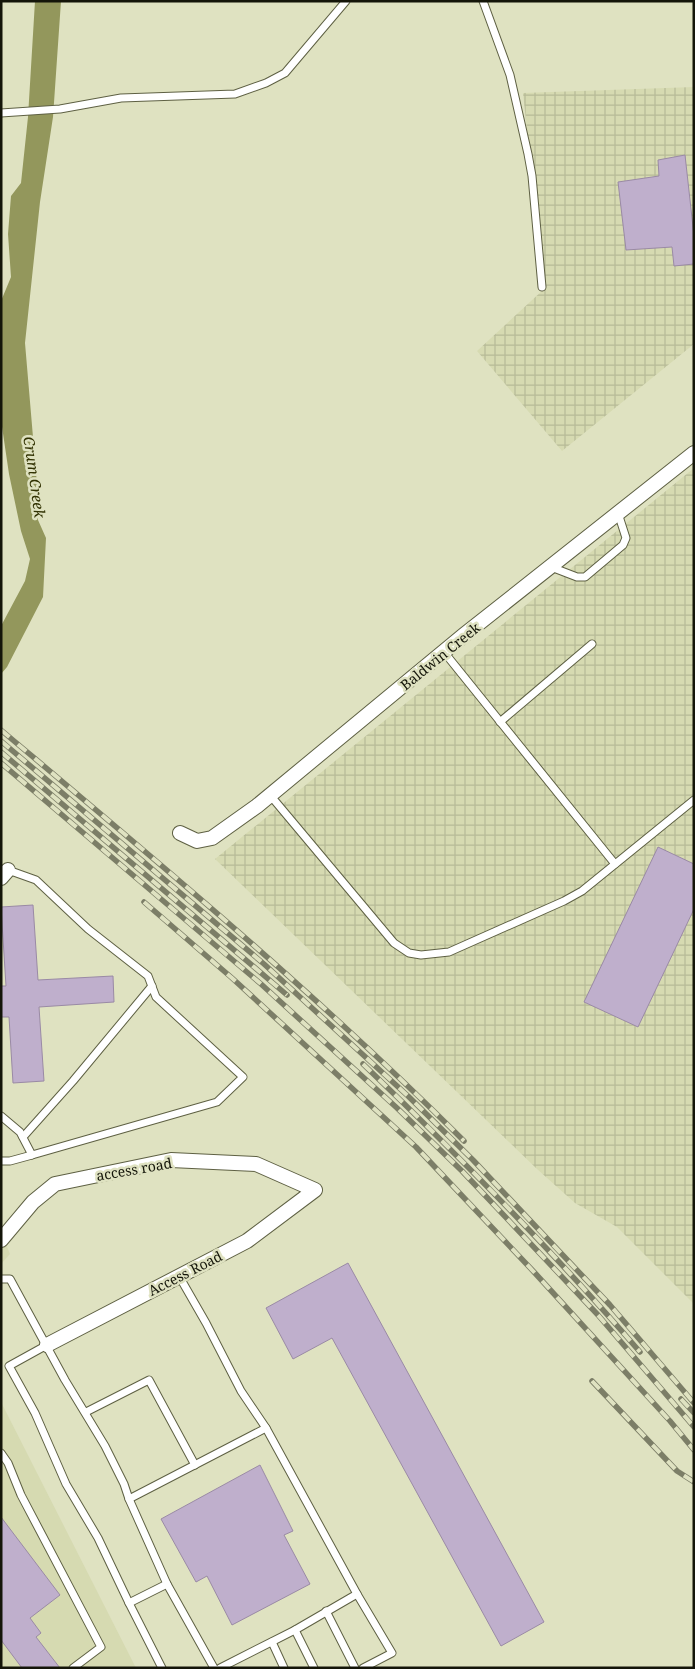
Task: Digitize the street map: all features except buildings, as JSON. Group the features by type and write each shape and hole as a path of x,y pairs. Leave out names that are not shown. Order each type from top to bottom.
{"street":[{"name":"Baldwin Creek","path":"180,833 197,841 212,838 270,795 444,652 694,453"},
{"name":"access road","path":"1,1240 33,1202 55,1184 171,1160 256,1164 316,1190"},
{"name":"Access Road","path":"47,1345 247,1241 316,1190"}],"lane":[{"path":"1,113 60,109 121,98 234,94 245,91 266,84 285,73 346,1"},
{"path":"483,1 510,75 532,176 542,287"},
{"path":"551,567 578,576 585,576 623,545 626,538 618,513"},
{"path":"500,722 592,644"},
{"path":"444,652 615,864"},
{"path":"270,795 394,943 409,953 421,955 448,952 564,902 582,891 694,800"},
{"path":"1,1161 10,1161 218,1102 243,1077 156,997 148,976 88,929 36,880 5,874"},
{"path":"23,1137 73,1082 152,986"},
{"path":"1,1116 20,1132 32,1155"},
{"path":"179,1276 241,1391 266,1428 357,1594 392,1653 363,1668"},
{"path":"1,1279 10,1280 65,1380 105,1446 124,1484 167,1584 214,1668"},
{"path":"47,1345 9,1366 35,1413 66,1484 98,1538 162,1668"},
{"path":"86,1412 149,1380 195,1465"},
{"path":"129,1499 266,1428"},
{"path":"1,1452 8,1463 21,1495 101,1647 73,1668"},
{"path":"129,1602 167,1584"},
{"path":"220,1668 295,1630 357,1594"},
{"path":"326,1611 355,1668"},
{"path":"295,1630 314,1668"},
{"path":"272,1642 284,1668"}],"shaded area":[{"path":"694,87 694,344 562,451 477,351 544,289 523,93"},
{"path":"694,468 694,1304 617,1227 575,1203 537,1169 215,859"},
{"path":"1,1232 10,1254 1,1264"},
{"path":"1,1402 136,1668 1,1668"}],"water":[{"name":"Crum Creek","path":"35,1 61,1 53,117 40,202 25,343 38,496 38,520 46,538 43,597 7,667 1,674 1,626 25,581 30,559 21,531 9,474 1,420 1,301 11,277 8,234 11,196 21,183 28,117"}],"railway":[{"path":"1,730 295,982 409,1087 464,1141"},
{"path":"1,741 264,964 408,1096 473,1160 610,1305 694,1403"},
{"path":"1,752 287,995"},
{"path":"1,763 261,984 397,1108 462,1171 598,1315 694,1427"},
{"path":"144,902 232,978 416,1147 534,1272 670,1421 694,1450"},
{"path":"363,1064 505,1205 574,1277 640,1352"},
{"path":"592,1381 677,1471 694,1482"},
{"path":"681,1399 694,1413"}]}
